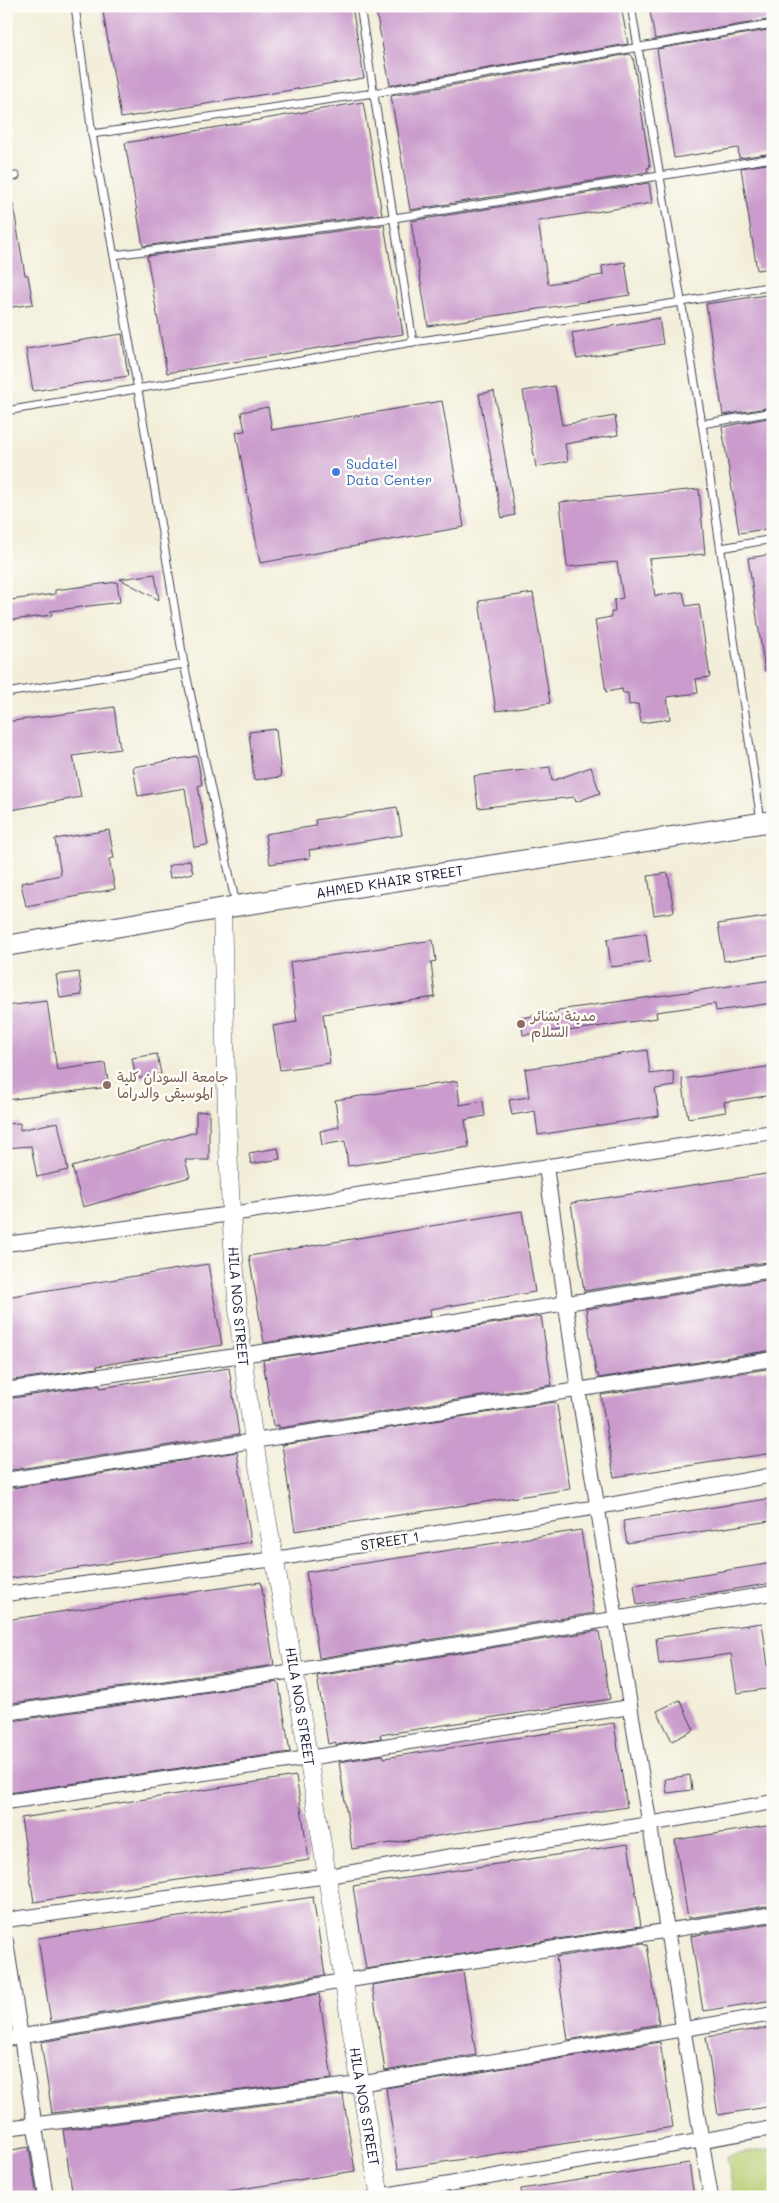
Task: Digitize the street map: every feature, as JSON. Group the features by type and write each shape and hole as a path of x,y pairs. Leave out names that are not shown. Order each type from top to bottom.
{"main road":[{"name":"AHMED KHAIR STREET","path":"6,946 229,907 767,822"}],"street":[{"name":"HILA NOS STREET","path":"229,907 231,1214 242,1355 253,1442 328,1876 343,1982 378,2196"},
{"path":"6,1244 231,1214 773,1132"},
{"path":"546,1167 564,1303 711,2197"},
{"path":"6,1390 242,1355 773,1270"},
{"path":"6,1480 773,1359"},
{"name":"STREET 1","path":"6,1594 274,1559 598,1507 773,1474"},
{"path":"6,1713 294,1671 773,1593"},
{"path":"6,1802 308,1758 630,1707"},
{"path":"6,1920 328,1876 773,1802"},
{"path":"6,2039 343,1982 773,1914"},
{"path":"6,1942 46,2197"},
{"path":"6,2128 359,2084 773,2014"},
{"path":"378,2196 773,2128"}],"lane":[{"path":"75,6 92,134 138,390 184,664 229,907"},
{"path":"360,6 413,342"},
{"path":"632,6 767,822"},
{"path":"92,134 374,93 773,24"},
{"path":"114,255 394,218 773,158"},
{"path":"6,178 16,176"},
{"path":"6,411 413,342 682,302 773,286"},
{"path":"702,424 773,412"},
{"path":"721,548 773,539"},
{"path":"6,693 184,664"}],"green space":[{"path":"773,2148 773,2197 734,2197 727,2156"}],"building":[{"path":"102,6 153,6 154,12 190,6 352,6 364,78 121,118"},
{"path":"375,6 621,6 628,44 390,85"},
{"path":"649,6 773,6 773,19 655,39"},
{"path":"773,29 773,153 739,158 738,148 674,158 657,49"},
{"path":"630,54 633,57 650,167 647,168 648,172 410,210 391,96"},
{"path":"363,102 382,214 143,246 125,143"},
{"path":"773,163 773,268 757,270 741,168"},
{"path":"649,183 652,203 538,221 548,284 603,275 602,266 625,262 630,295 428,326 411,221"},
{"path":"13,204 25,275 28,275 33,304 6,308 6,205"},
{"path":"384,225 403,334 167,373 147,256"},
{"path":"773,294 773,407 723,415 706,304"},
{"path":"659,318 663,344 577,359 572,333"},
{"path":"122,334 128,376 33,391 26,349"},
{"path":"555,386 562,425 615,416 618,435 565,444 568,461 536,467 523,391"},
{"path":"494,391 515,515 502,518 479,394"},
{"path":"442,401 464,527 260,563 236,432 245,431 241,412 268,407 272,430"},
{"path":"773,417 773,528 739,533 722,427"},
{"path":"699,489 705,554 649,559 655,596 683,592 686,606 699,604 710,677 696,679 698,693 667,697 670,719 641,723 638,704 629,705 628,693 623,693 622,689 606,692 595,620 611,617 611,612 615,612 614,600 623,598 617,562 567,567 560,502"},
{"path":"773,554 773,671 765,671 748,558"},
{"path":"155,574 159,600 120,579"},
{"path":"117,582 120,602 51,611 52,615 12,620 10,600 55,594 55,590"},
{"path":"533,593 550,703 496,711 479,601"},
{"path":"114,707 120,749 73,756 81,797 6,811 6,768 8,767 6,722"},
{"path":"276,729 281,777 254,780 249,732"},
{"path":"197,756 202,785 198,786 208,845 194,847 185,788 138,796 133,767"},
{"path":"550,767 552,781 591,767 600,793 576,802 574,797 478,808 474,776"},
{"path":"397,807 402,835 309,850 310,858 270,864 265,834 316,826 315,820"},
{"path":"109,830 114,858 109,859 115,889 26,906 21,883 61,875 55,839"},
{"path":"190,860 193,873 170,878 168,866"},
{"path":"668,873 674,912 654,915 648,876"},
{"path":"773,916 773,954 724,961 718,924"},
{"path":"646,933 650,962 611,967 607,939"},
{"path":"433,940 436,961 431,962 435,997 323,1014 330,1063 280,1070 273,1026 297,1022 290,962"},
{"path":"79,972 82,995 60,998 56,975"},
{"path":"773,980 773,1003 716,1011 715,1004 656,1012 657,1018 561,1032 561,1030 523,1035 521,1018 558,1012 558,1010"},
{"path":"47,1001 57,1070 105,1063 109,1087 6,1100 6,1006"},
{"path":"647,1050 650,1074 673,1071 675,1086 655,1089 659,1116 538,1135 535,1111 512,1115 509,1100 529,1097 525,1069"},
{"path":"157,1054 161,1074 136,1079 132,1058"},
{"path":"773,1066 773,1095 724,1102 726,1112 688,1118 682,1079"},
{"path":"457,1081 460,1105 483,1101 485,1116 465,1120 469,1147 348,1166 345,1141 322,1145 320,1131 339,1127 335,1100"},
{"path":"209,1111 209,1160 185,1160 190,1177 83,1207 72,1167 196,1132 196,1112"},
{"path":"58,1122 68,1170 37,1177 31,1146 6,1148 6,1124 20,1123 20,1130"},
{"path":"278,1148 280,1159 251,1164 249,1153"},
{"path":"773,1173 773,1261 584,1291 571,1203"},
{"path":"522,1211 535,1292 430,1309 431,1316 264,1343 249,1256"},
{"path":"208,1264 222,1345 97,1366 97,1368 6,1381 6,1297"},
{"path":"773,1279 773,1350 599,1378 598,1374 596,1374 586,1309"},
{"path":"541,1316 552,1385 279,1428 279,1425 273,1426 263,1360"},
{"path":"229,1368 239,1434 6,1471 6,1399 100,1385 100,1388"},
{"path":"773,1368 773,1453 614,1477 601,1395"},
{"path":"555,1402 570,1489 295,1531 282,1445"},
{"path":"237,1452 251,1542 6,1579 6,1489"},
{"path":"767,1499 770,1521 627,1543 623,1521"},
{"path":"581,1530 594,1613 319,1658 306,1572"},
{"path":"773,1563 773,1583 637,1605 634,1585"},
{"path":"261,1582 274,1665 6,1704 6,1620"},
{"path":"762,1623 768,1666 773,1665 773,1688 737,1693 731,1654 659,1664 656,1638"},
{"path":"599,1631 610,1699 380,1735 381,1738 336,1745 336,1742 328,1744 317,1676"},
{"path":"277,1682 279,1684 290,1752 8,1793 6,1722"},
{"path":"680,1700 694,1730 672,1741 657,1711"},
{"path":"614,1723 627,1807 352,1849 339,1762 383,1755 384,1758"},
{"path":"690,1775 692,1790 667,1793 665,1779"},
{"path":"296,1776 309,1860 34,1902 21,1818"},
{"path":"773,1825 773,1905 688,1918 675,1840"},
{"path":"628,1844 641,1926 366,1969 353,1886"},
{"path":"313,1897 325,1975 51,2022 38,1938"},
{"path":"773,1923 773,2000 703,2011 691,1936"},
{"path":"643,1943 647,1945 659,2024 568,2040 556,1957"},
{"path":"463,1971 476,2055 385,2071 372,1985"},
{"path":"319,1994 332,2079 52,2113 41,2042"},
{"path":"773,2027 773,2106 718,2115 706,2037"},
{"path":"660,2042 673,2127 398,2169 386,2088"},
{"path":"343,2095 355,2171 190,2197 73,2197 63,2130"},
{"path":"29,2147 37,2197 6,2197 6,2151"},
{"path":"689,2163 694,2197 522,2197 521,2189"}],"place":[{"name":"Sudatel Data Center","path":"336,472"},
{"name":"مدينة بشائر السلام","path":"521,1024"},
{"name":"جامعة السودان كلية الموسيقى والدراما","path":"107,1085"}]}
